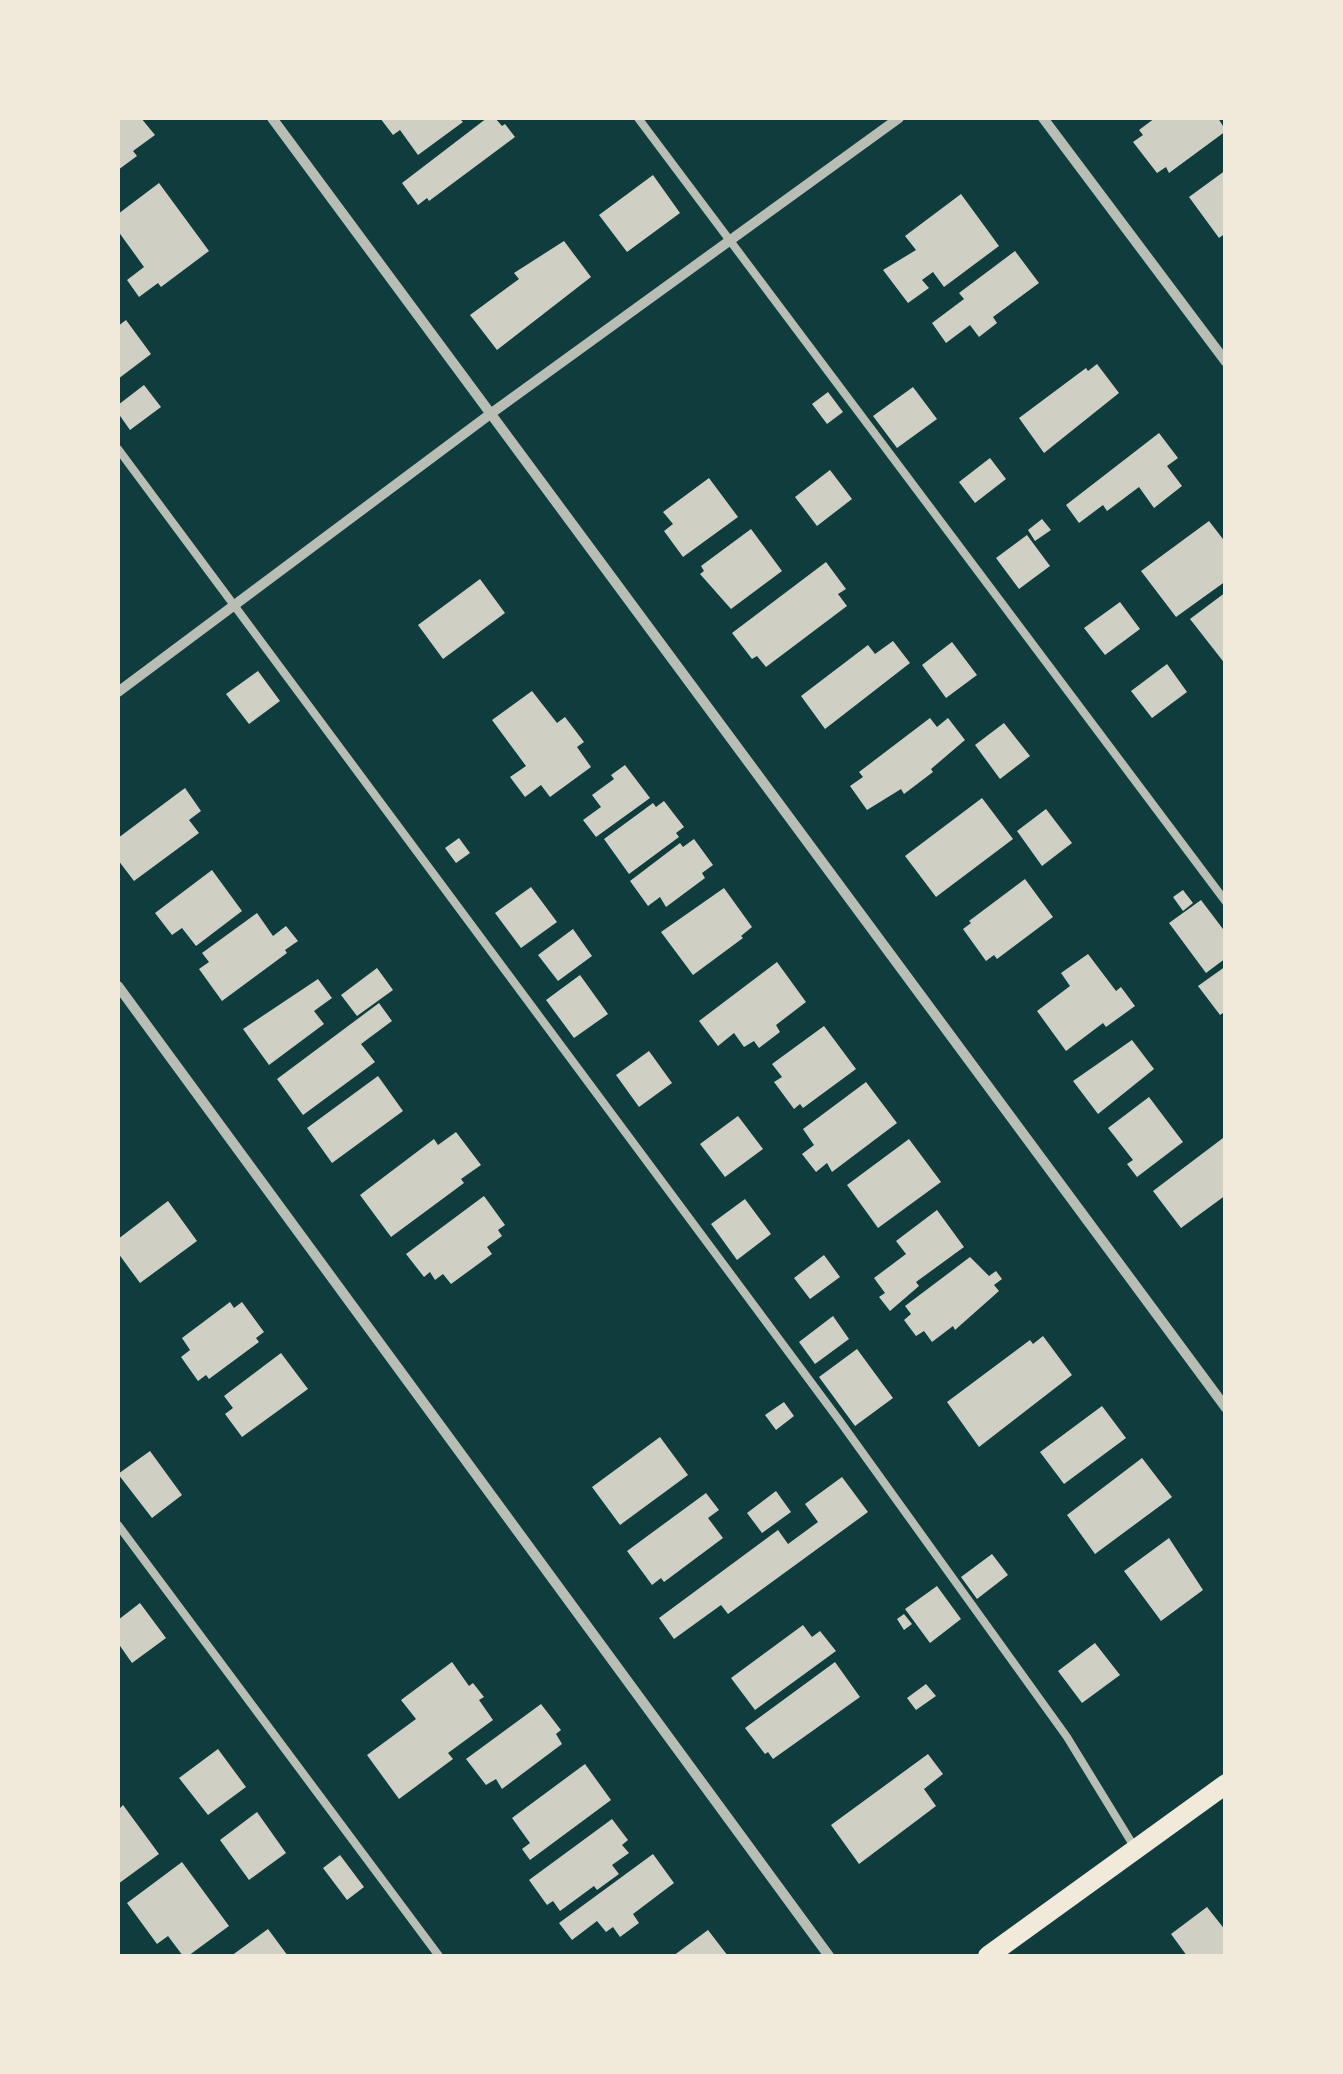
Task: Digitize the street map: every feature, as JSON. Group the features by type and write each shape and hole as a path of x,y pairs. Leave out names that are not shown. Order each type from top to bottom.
{"main road":[{"path":"988,1956 1226,1784"}],"street":[{"path":"272,118 1226,1408"},
{"path":"118,692 492,412 899,118"},
{"path":"1043,118 1226,362"},
{"path":"118,986 829,1956"}],"lane":[{"path":"638,118 1226,902"},
{"path":"118,449 839,1420 1067,1737 1136,1849"},
{"path":"118,1526 438,1956"}],"building":[{"path":"118,118 141,118 155,135 133,151 137,156 118,170"},
{"path":"380,118 459,118 463,122 418,155 400,130 393,135"},
{"path":"487,118 505,124 515,137 429,201 427,198 418,205 402,183"},
{"path":"1155,118 1218,118 1226,131 1169,173 1166,167 1157,173 1133,142 1143,135 1139,130"},
{"path":"1226,170 1226,233 1219,238 1189,197"},
{"path":"653,175 680,213 627,252 599,215"},
{"path":"159,183 209,251 161,287 158,283 139,297 127,280 144,267 118,231 118,214"},
{"path":"961,194 999,246 944,287 933,272 922,280 929,288 908,303 883,270 916,250 905,236"},
{"path":"564,241 591,277 497,350 470,315 519,279 514,273"},
{"path":"1015,251 1039,283 993,317 997,323 979,337 970,325 946,343 932,323 964,299 959,293"},
{"path":"126,320 151,354 118,379 118,326"},
{"path":"1097,364 1119,393 1044,453 1019,418"},
{"path":"144,385 161,407 130,430 118,413 118,405"},
{"path":"913,387 937,419 897,448 873,416"},
{"path":"828,392 843,412 827,424 812,404"},
{"path":"1159,433 1178,458 1167,466 1182,486 1154,508 1139,487 1107,511 1103,505 1079,523 1066,505"},
{"path":"990,458 1006,479 975,503 959,482"},
{"path":"830,470 852,499 817,526 795,497"},
{"path":"709,478 738,517 683,557 664,531 673,524 663,512"},
{"path":"1042,519 1051,530 1035,541 1028,530"},
{"path":"1209,521 1226,543 1226,581 1176,617 1141,571"},
{"path":"751,529 782,571 731,609 700,574 704,571 701,566"},
{"path":"1027,535 1050,566 1019,589 996,558"},
{"path":"826,562 846,589 838,594 847,606 766,667 757,656 752,659 732,633"},
{"path":"480,579 505,613 443,659 418,625"},
{"path":"1226,592 1226,665 1190,619"},
{"path":"1120,602 1140,629 1105,655 1084,628"},
{"path":"893,641 910,663 825,729 801,696 868,645 875,654"},
{"path":"952,642 977,675 946,698 922,665"},
{"path":"1167,664 1187,692 1152,718 1131,691"},
{"path":"258,671 280,701 249,724 226,694"},
{"path":"532,691 557,723 565,717 584,742 577,747 591,767 550,797 541,785 525,797 510,777 526,766 492,720"},
{"path":"930,718 937,727 948,718 965,740 904,794 901,789 867,810 850,786 863,777 859,772"},
{"path":"1004,723 1030,756 1000,779 975,745"},
{"path":"625,765 650,798 596,837 583,820 601,807 592,795"},
{"path":"185,788 201,811 189,820 199,833 134,881 118,860 118,838"},
{"path":"982,798 1013,839 936,897 905,856"},
{"path":"664,801 684,827 676,833 679,837 629,874 604,839 653,803 656,807"},
{"path":"1046,809 1072,843 1042,866 1017,831"},
{"path":"459,838 470,853 456,863 445,848"},
{"path":"694,839 713,865 702,873 705,878 666,907 660,897 648,906 630,881 680,843 683,847"},
{"path":"212,870 242,911 196,946 182,928 172,935 155,913"},
{"path":"1025,879 1053,917 997,959 994,955 986,961 963,929"},
{"path":"531,887 557,922 521,948 495,913"},
{"path":"724,888 752,927 693,975 661,932"},
{"path":"1183,890 1193,903 1183,911 1173,897"},
{"path":"1201,900 1226,933 1226,958 1206,973 1169,923"},
{"path":"257,913 273,936 286,926 298,941 222,1001 199,969 209,962 202,953"},
{"path":"573,929 592,956 558,981 538,955"},
{"path":"1088,954 1116,991 1121,987 1135,1006 1106,1027 1103,1023 1066,1051 1037,1011 1070,986 1061,973"},
{"path":"777,962 806,1002 776,1025 780,1032 759,1048 754,1041 744,1047 734,1033 718,1046 699,1021"},
{"path":"1226,966 1226,1011 1220,1015 1198,986"},
{"path":"377,968 393,990 357,1016 341,995"},
{"path":"580,975 608,1014 574,1038 546,1000"},
{"path":"318,979 332,998 314,1011 324,1024 269,1065 243,1029"},
{"path":"379,1003 392,1021 361,1044 375,1062 303,1115 277,1079"},
{"path":"824,1026 856,1069 803,1108 800,1104 794,1109 774,1082 782,1077 772,1064"},
{"path":"1132,1040 1154,1069 1098,1114 1073,1081"},
{"path":"649,1051 672,1083 639,1107 616,1075"},
{"path":"378,1076 403,1111 332,1163 307,1128"},
{"path":"866,1082 897,1123 832,1172 827,1163 816,1172 802,1154 814,1145 803,1129"},
{"path":"1149,1097 1183,1142 1137,1177 1127,1164 1133,1160 1108,1128"},
{"path":"738,1116 763,1149 725,1177 700,1144"},
{"path":"456,1132 481,1165 461,1179 464,1183 391,1237 360,1195 434,1139 438,1145"},
{"path":"1223,1138 1226,1195 1181,1228 1153,1191"},
{"path":"909,1139 941,1182 878,1228 847,1185"},
{"path":"484,1196 505,1225 498,1230 502,1236 487,1247 492,1254 451,1284 443,1274 435,1280 430,1272 424,1277 406,1254"},
{"path":"745,1199 771,1234 737,1260 711,1224"},
{"path":"168,1201 197,1241 140,1283 118,1253 118,1239"},
{"path":"937,1210 964,1247 916,1282 919,1286 890,1311 879,1297 885,1293 874,1278 906,1254 896,1241"},
{"path":"824,1255 840,1277 810,1299 794,1278"},
{"path":"970,1257 989,1276 996,1271 1002,1279 994,1285 999,1291 955,1330 953,1326 932,1342 924,1331 916,1336 904,1320 911,1314 905,1306"},
{"path":"230,1302 234,1308 242,1302 264,1332 256,1338 259,1342 209,1379 206,1375 198,1381 181,1357 190,1350 182,1338"},
{"path":"833,1316 849,1339 815,1364 799,1342"},
{"path":"1043,1336 1072,1375 979,1447 947,1402 1030,1340 1033,1344"},
{"path":"857,1349 893,1398 855,1426 819,1377"},
{"path":"281,1353 308,1389 242,1437 225,1414 233,1408 224,1396"},
{"path":"784,1402 794,1416 776,1430 765,1415"},
{"path":"1102,1406 1126,1438 1064,1484 1040,1452"},
{"path":"660,1437 688,1475 620,1525 592,1487"},
{"path":"150,1451 182,1495 152,1518 118,1474"},
{"path":"1142,1458 1172,1497 1095,1554 1067,1515"},
{"path":"842,1477 868,1512 728,1614 721,1605 674,1639 659,1618 778,1530 788,1544 818,1522 805,1504"},
{"path":"776,1491 791,1512 762,1533 747,1513"},
{"path":"706,1493 719,1510 708,1518 723,1538 664,1582 661,1578 652,1585 627,1551"},
{"path":"1169,1538 1203,1590 1161,1621 1124,1571"},
{"path":"992,1554 1008,1575 977,1599 961,1577"},
{"path":"937,1586 961,1619 930,1643 905,1609"},
{"path":"140,1603 166,1638 132,1663 118,1643 118,1620"},
{"path":"904,1614 912,1624 904,1630 897,1619"},
{"path":"803,1625 812,1637 820,1631 836,1651 755,1710 731,1678"},
{"path":"1095,1643 1120,1675 1082,1703 1058,1671"},
{"path":"452,1662 469,1686 473,1683 484,1697 479,1700 493,1720 448,1753 453,1759 399,1799 367,1755 416,1719 401,1700"},
{"path":"835,1662 860,1697 773,1759 768,1752 765,1754 745,1728"},
{"path":"926,1684 936,1696 916,1710 907,1698"},
{"path":"541,1704 561,1730 556,1734 562,1744 502,1789 496,1779 486,1785 466,1759"},
{"path":"218,1749 246,1787 208,1815 179,1778"},
{"path":"928,1754 943,1774 924,1789 936,1806 859,1864 831,1825"},
{"path":"585,1764 611,1800 530,1860 522,1849 530,1843 512,1818"},
{"path":"123,1805 159,1854 118,1884 118,1810"},
{"path":"257,1812 286,1853 249,1880 220,1840"},
{"path":"612,1819 628,1840 622,1845 629,1853 612,1865 619,1874 597,1890 594,1886 560,1911 553,1901 547,1905 529,1880"},
{"path":"653,1854 674,1883 633,1914 639,1923 620,1937 613,1927 606,1932 597,1921 572,1940 559,1923"},
{"path":"340,1855 364,1887 347,1900 323,1868"},
{"path":"182,1862 229,1926 188,1956 183,1956 168,1936 157,1944 127,1903"},
{"path":"1207,1907 1226,1931 1226,1956 1187,1956 1171,1934"},
{"path":"268,1929 288,1956 231,1956"},
{"path":"708,1930 728,1956 673,1956"}]}
